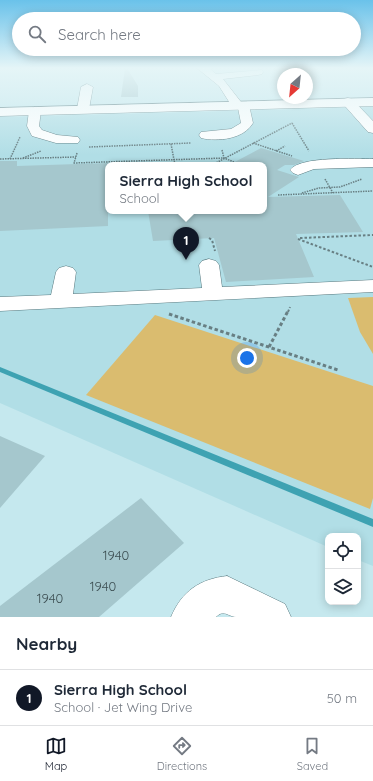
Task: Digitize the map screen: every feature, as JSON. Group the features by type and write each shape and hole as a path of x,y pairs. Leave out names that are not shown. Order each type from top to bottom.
{"main road":[{"path":"83,110 85,97"},
{"path":"202,139 234,132 243,128 247,123 240,105 233,97"},
{"path":"348,102 373,129"},
{"path":"0,112 373,102"},
{"path":"36,111 34,126 37,133 76,144"},
{"path":"298,164 373,163"},
{"path":"209,266 213,294"},
{"path":"61,301 66,272"},
{"path":"0,304 373,286"},
{"path":"190,617 211,596 227,594 272,617"}],"path":[{"path":"289,118 309,151 304,154"},
{"path":"217,162 292,123"},
{"path":"10,159 22,132"},
{"path":"86,147 171,144 202,139"},
{"path":"247,141 276,151 298,164"},
{"path":"76,144 76,157 74,163 105,162"},
{"path":"171,144 174,160"},
{"path":"221,146 224,158"},
{"path":"276,151 284,146"},
{"path":"0,159 76,157"},
{"path":"107,162 224,158 234,162"},
{"path":"323,176 333,193"},
{"path":"299,194 319,188 340,187 366,178"},
{"path":"278,195 373,192"},
{"path":"373,235 298,239 373,267"},
{"path":"269,347 294,299 292,290"},
{"path":"141,297 141,305 338,370"}],"shaded area":[{"path":"373,107 373,566 361,561 361,533 325,533 325,546 0,403 0,117"},
{"path":"373,297 373,354 360,332 348,298"},
{"path":"155,315 373,386 373,498 370,509 86,395"}],"building":[{"path":"261,148 304,161 294,165 285,165 277,170 299,177 268,197 340,195 363,232 296,234 314,277 226,282 214,238 153,241 148,214 267,214 267,162 235,162"},
{"path":"0,161 17,161 17,166 105,163 105,214 108,214 108,226 0,231"},
{"path":"0,436 45,456 0,508"},
{"path":"141,498 184,543 99,617 0,617 0,606"}],"waterway":[{"path":"0,369 373,523"}],"place":[{"name":"Sierra High School","path":"186,260"}]}
